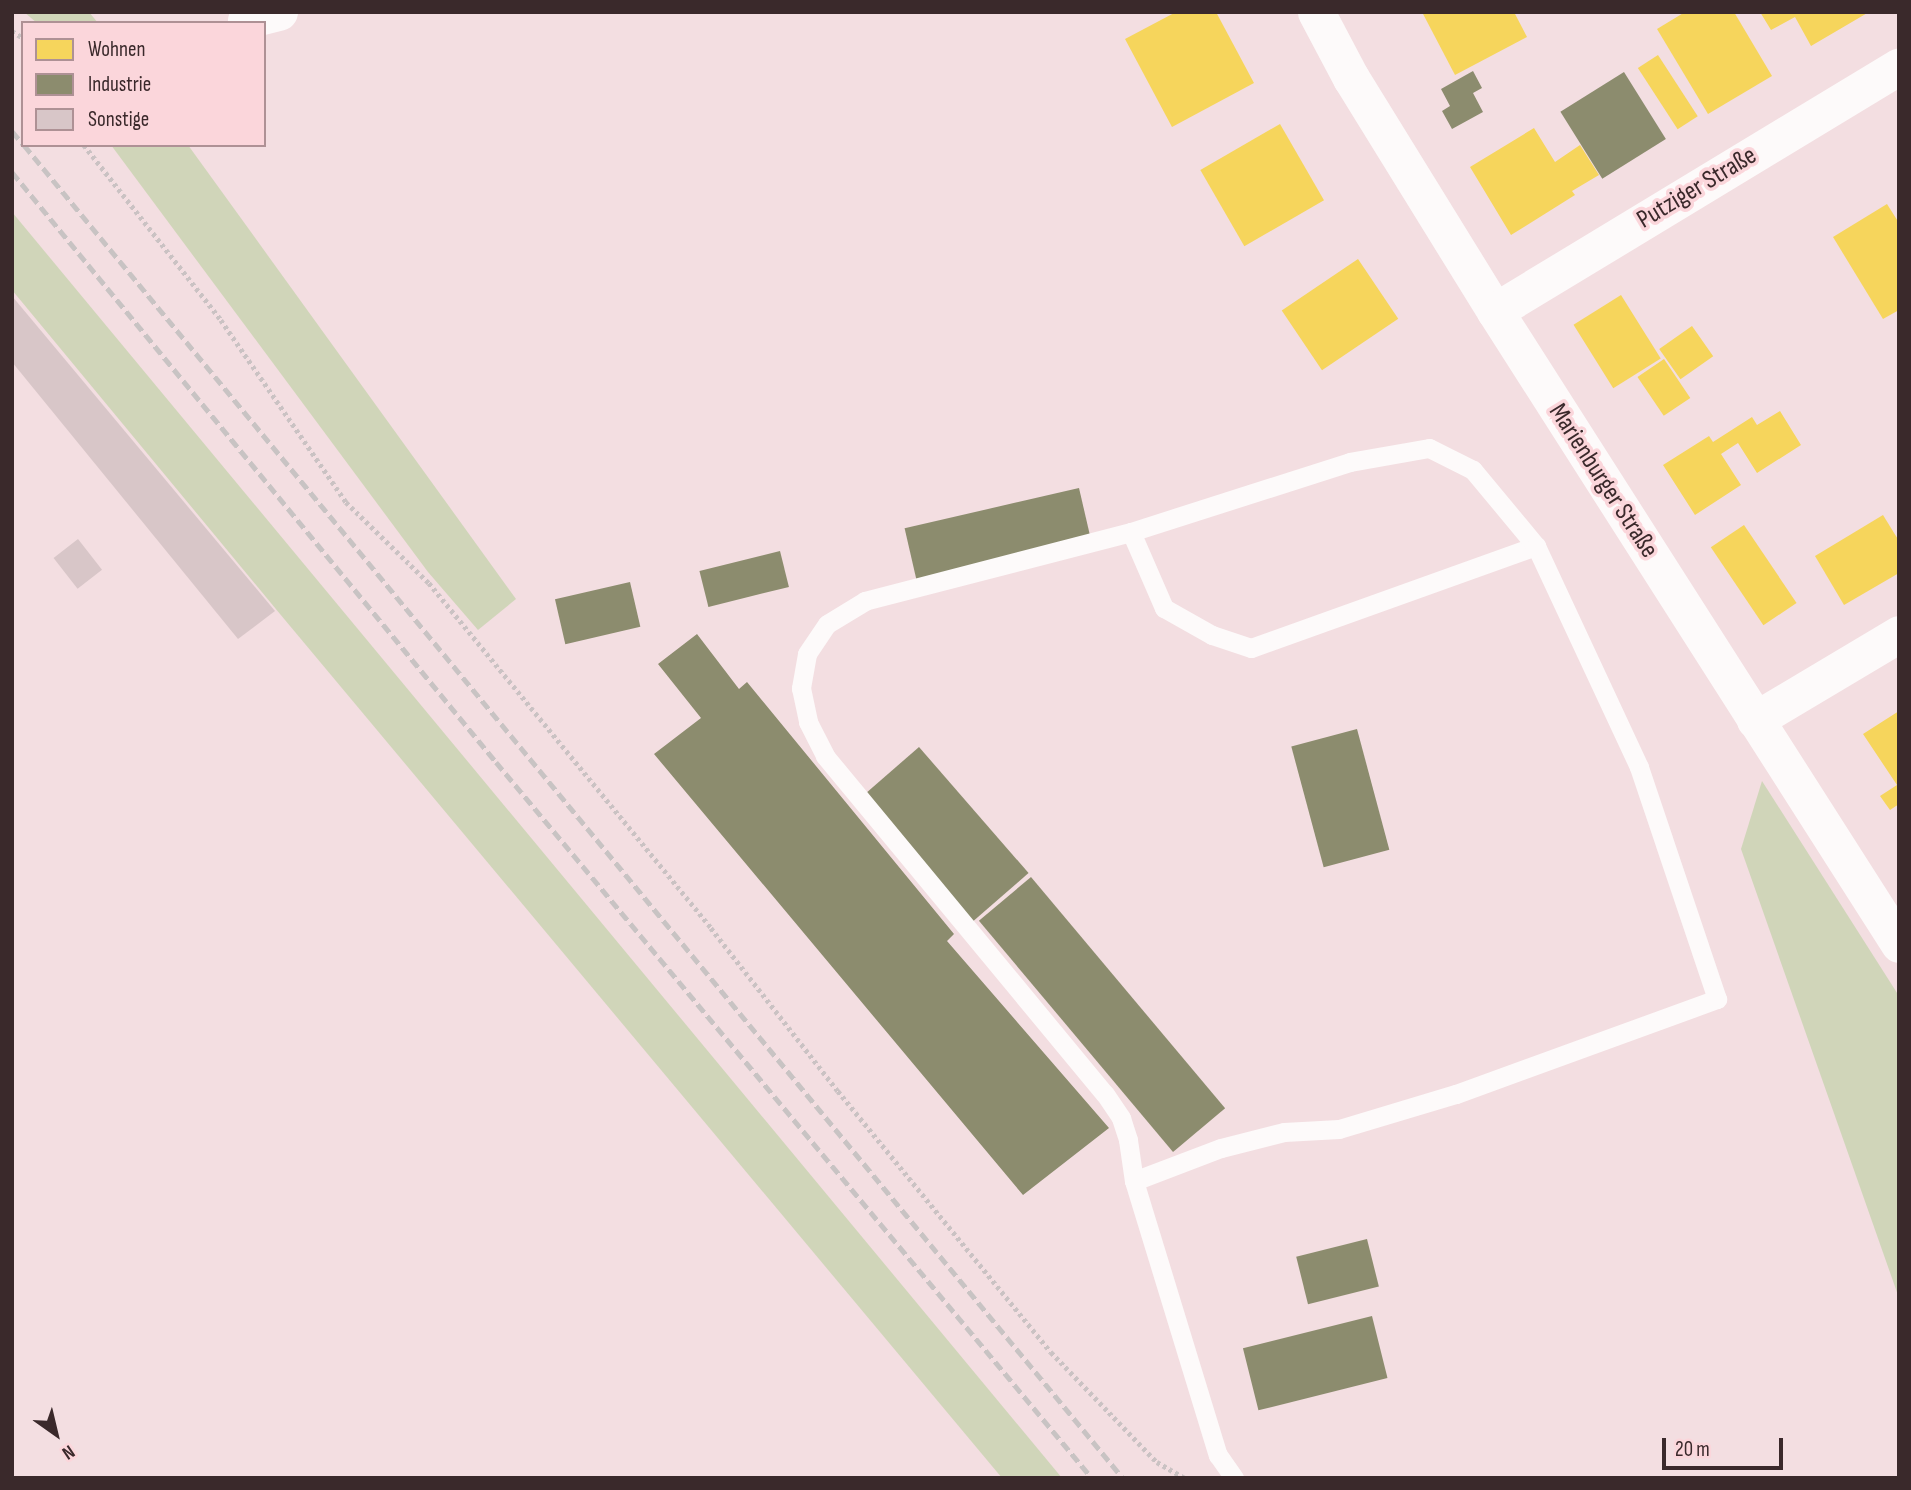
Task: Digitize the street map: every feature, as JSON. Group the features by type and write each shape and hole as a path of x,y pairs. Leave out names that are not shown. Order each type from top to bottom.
{"street":[{"name":"Marienburger Straße","path":"1316,12 1351,78 1495,311 1899,944"},
{"name":"Putziger Straße","path":"1495,311 1899,66"},
{"path":"1755,720 1899,634"}],"lane":[{"path":"1134,1181 1221,1148 1284,1132 1339,1129 1456,1094 1717,999 1639,767 1536,546 1473,471 1429,448 1350,462 1131,532 865,601 827,624 807,654 801,688 808,722 825,756 1105,1094 1124,1129 1134,1181 1218,1455 1234,1478"},
{"path":"1131,532 1164,608 1212,635 1251,648 1536,546"}],"path":[{"path":"86,147 220,320 346,502 429,583 711,928 838,1091 1051,1352 1157,1462 1185,1478"}],"green space":[{"path":"24,12 89,12 96,21 35,21"},
{"path":"112,147 189,147 516,599 478,630 428,572"},
{"path":"12,212 1062,1478 1002,1478 280,614 12,290"},
{"path":"1762,781 1899,996 1899,1298 1741,849"}],"building: Wohnen":[{"path":"1176,12 1216,12 1254,83 1172,127 1125,39"},
{"path":"1422,12 1514,12 1527,37 1455,75"},
{"path":"1685,12 1734,12 1772,76 1708,114 1657,29"},
{"path":"1760,12 1869,12 1811,46 1795,17 1771,30"},
{"path":"1658,55 1698,116 1678,129 1638,68"},
{"path":"1280,124 1324,200 1244,246 1200,170"},
{"path":"1534,128 1555,162 1580,145 1599,175 1572,191 1575,195 1511,235 1470,167"},
{"path":"1887,204 1899,223 1899,310 1883,319 1833,237"},
{"path":"1358,259 1398,319 1322,370 1282,310"},
{"path":"1621,295 1661,359 1613,388 1574,325"},
{"path":"1692,326 1713,356 1680,379 1659,349"},
{"path":"1664,359 1690,398 1664,416 1637,377"},
{"path":"1780,411 1801,445 1757,473 1738,443 1721,454 1741,485 1695,515 1663,465 1709,436 1713,442 1752,417 1757,425"},
{"path":"1883,515 1899,541 1899,573 1844,605 1815,556"},
{"path":"1744,525 1797,603 1763,625 1711,547"},
{"path":"1899,711 1899,804 1890,810 1880,796 1897,785 1863,734"}],"building: Industrie":[{"path":"1473,71 1482,88 1473,93 1483,112 1452,129 1442,111 1450,106 1441,89"},
{"path":"1624,72 1666,139 1602,179 1560,112"},
{"path":"1079,488 1091,541 917,581 905,528"},
{"path":"780,551 789,587 708,607 699,571"},
{"path":"630,582 640,627 565,644 555,599"},
{"path":"697,634 739,689 747,682 954,934 947,941 1109,1128 1023,1195 654,754 701,718 658,664"},
{"path":"1357,729 1389,850 1324,867 1291,747"},
{"path":"919,747 1029,873 972,922 862,796"},
{"path":"1031,877 1225,1108 1173,1152 979,921"},
{"path":"1367,1239 1379,1287 1308,1304 1296,1257"},
{"path":"1372,1316 1387,1378 1258,1410 1243,1348"}],"building: Sonstige":[{"path":"12,296 275,611 238,639 12,362"},
{"path":"78,539 102,570 78,589 54,558"}],"railway":[{"path":"12,131 21,142"},
{"path":"26,147 1123,1478"},
{"path":"12,172 496,762 1092,1478"}]}
